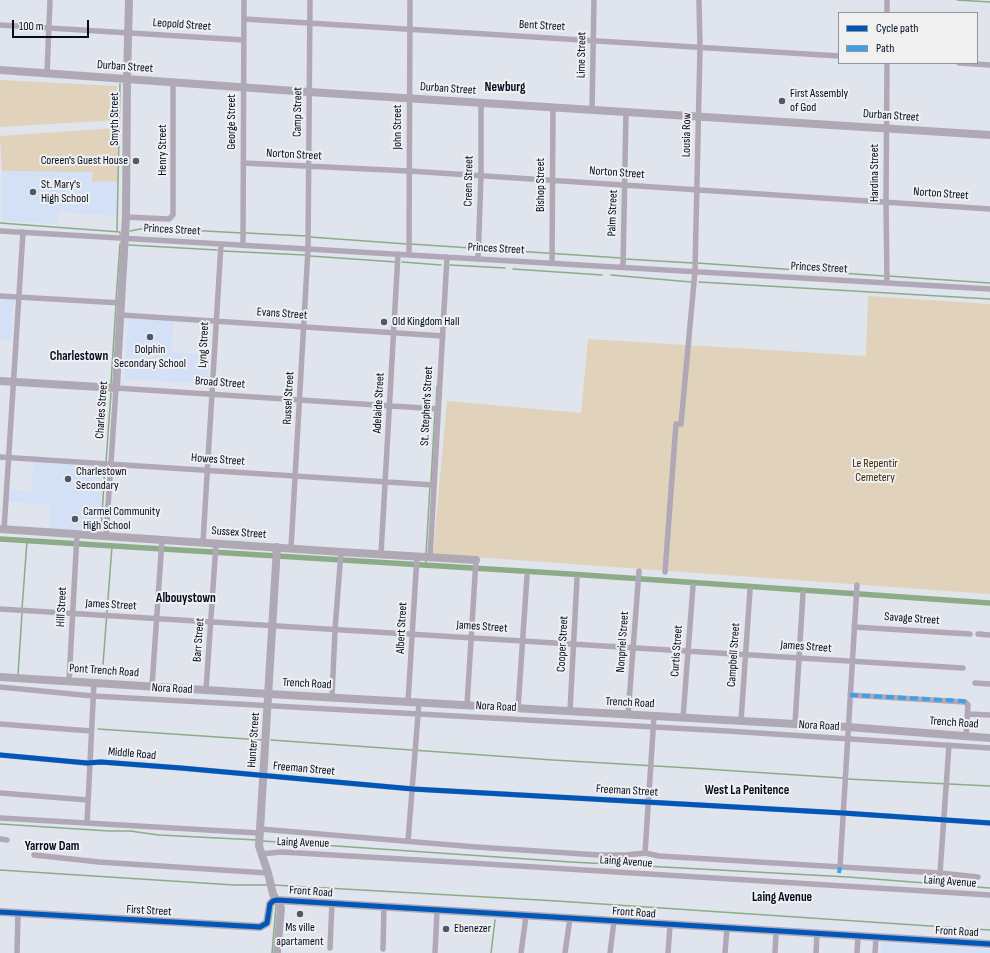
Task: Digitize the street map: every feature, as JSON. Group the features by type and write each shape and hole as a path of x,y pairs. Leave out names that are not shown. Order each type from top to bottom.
{"street":[{"path":"47,73 50,0"},
{"name":"Smyth Street","path":"125,238 128,0"},
{"name":"George Street","path":"242,245 244,0"},
{"name":"Camp Street","path":"308,249 310,0"},
{"name":"John Street","path":"409,255 410,0"},
{"name":"Lime Street","path":"592,110 594,0"},
{"name":"Lousia Row","path":"665,572 676,424 681,424 695,269 700,47 699,0"},
{"path":"887,0 887,12"},
{"name":"Bent Street","path":"244,19 838,56"},
{"name":"Leopold Street","path":"0,25 244,40"},
{"name":"Hardina Street","path":"887,64 887,283"},
{"path":"974,64 990,65"},
{"name":"Durban Street","path":"0,70 309,92 990,135"},
{"name":"Henry Street","path":"126,217 171,218 173,214 173,82"},
{"name":"Creen Street","path":"478,256 481,176 481,103"},
{"name":"Bishop Street","path":"552,261 553,107"},
{"name":"Palm Street","path":"623,265 626,112"},
{"name":"Norton Street","path":"243,163 409,171 990,209"},
{"name":"Princes Street","path":"0,231 447,257 478,256 990,289"},
{"path":"2,529 24,232"},
{"name":"Charles Street","path":"106,536 125,238"},
{"name":"Lyng Street","path":"203,542 221,244"},
{"name":"Russel Street","path":"291,548 308,249"},
{"name":"Adelaide Street","path":"381,554 398,254"},
{"name":"St. Stephen's Street","path":"430,557 447,257"},
{"path":"0,296 121,303"},
{"name":"Evans Street","path":"120,315 443,336"},
{"name":"Broad Street","path":"0,381 438,409"},
{"name":"Howes Street","path":"0,457 434,485"},
{"name":"Sussex Street","path":"2,529 77,537 106,536 162,542 203,542 216,546 277,550 291,548 476,560"},
{"name":"Hill Street","path":"69,681 77,537"},
{"path":"152,686 162,542"},
{"name":"Barr Street","path":"206,690 216,546"},
{"name":"Hunter Street","path":"277,550 259,837 272,892 281,908 277,953"},
{"path":"332,697 341,552"},
{"name":"Albert Street","path":"408,702 417,556"},
{"path":"467,705 476,560"},
{"name":"Nonpriel Street","path":"628,714 639,571"},
{"path":"518,708 527,576"},
{"name":"Cooper Street","path":"570,711 577,579"},
{"name":"Curtis Street","path":"683,718 693,586"},
{"path":"840,867 856,586"},
{"name":"Campbell Street","path":"741,721 750,590"},
{"path":"795,724 803,593"},
{"name":"James Street","path":"0,610 273,625 963,668"},
{"name":"Savage Street","path":"854,627 970,634"},
{"path":"978,634 990,635"},
{"name":"Pont Trench Road","path":"0,676 269,694"},
{"path":"87,823 94,682"},
{"path":"975,683 990,684"},
{"name":"Nora Road","path":"0,687 93,696 418,713 990,748"},
{"name":"Trench Road","path":"269,694 848,727 990,738"},
{"path":"850,695 963,701 968,704 966,736"},
{"path":"408,841 419,702"},
{"path":"968,714 990,715"},
{"path":"645,853 654,716"},
{"path":"0,724 91,731"},
{"path":"940,873 949,745"},
{"name":"Middle Road","path":"0,755 263,775"},
{"name":"Freeman Street","path":"263,775 413,789 944,819 990,823"},
{"path":"0,793 88,800"},
{"path":"0,818 87,823 259,837 408,841 599,855 645,853 659,856 940,873 978,877"},
{"path":"0,839 7,840"},
{"name":"Laing Avenue","path":"262,854 281,852 990,896"},
{"path":"34,855 269,876"},
{"name":"Front Road","path":"277,900 776,932 990,944"},
{"name":"First Street","path":"0,912 260,927 267,923 270,904 272,901 277,900"},
{"path":"330,948 332,903"},
{"path":"383,949 384,907"},
{"path":"435,953 437,910"},
{"path":"17,953 18,913"},
{"path":"521,953 526,916"},
{"path":"566,953 570,918"},
{"path":"610,953 614,921"},
{"path":"668,953 670,925"},
{"path":"725,953 727,928"},
{"path":"775,953 776,932"},
{"path":"816,953 817,934"},
{"path":"857,953 858,937"},
{"path":"875,953 876,938"}],"shaded area":[{"name":"St. Mary's High School","path":"2,171 93,172 92,182 118,181 117,216 58,212 57,224 2,221"},
{"path":"0,298 14,299 11,341 0,340"},
{"name":"Dolphin Secondary School","path":"128,319 174,321 171,352 209,355 208,384 124,379"},
{"name":"Charlestown Secondary","path":"34,462 104,467 99,532 49,529 51,505 9,502 10,490 31,492"},
{"path":"882,943 990,949 990,953 881,953"}],"green space":[{"path":"0,80 117,86 117,120 0,127"},
{"path":"117,128 118,181 92,182 93,172 2,171 0,136"},
{"name":"Le Repentir Cemetery","path":"868,296 990,304 990,594 433,554 447,401 581,413 588,339 866,356"}],"waterway":[{"path":"957,0 990,2"},
{"path":"117,231 120,84"},
{"path":"0,223 120,232 120,234"},
{"path":"130,231 140,229 169,229 242,233"},
{"path":"246,233 306,236"},
{"path":"310,237 407,244"},
{"path":"116,300 120,244"},
{"path":"411,244 621,258"},
{"path":"129,245 217,250"},
{"path":"223,251 305,255"},
{"path":"310,256 396,262"},
{"path":"625,259 693,263"},
{"path":"402,262 441,265"},
{"path":"697,263 884,276"},
{"path":"450,265 505,268"},
{"path":"513,269 602,275"},
{"path":"611,275 691,282"},
{"path":"888,276 990,283"},
{"path":"699,282 990,299"},
{"path":"111,384 116,304"},
{"path":"436,407 437,386"},
{"path":"106,462 111,393"},
{"path":"431,482 435,410"},
{"path":"101,531 105,467"},
{"path":"426,554 430,486"},
{"path":"0,539 570,574 990,603"},
{"path":"22,609 27,541"},
{"path":"103,664 112,546"},
{"path":"425,566 426,560"},
{"path":"18,675 22,613"},
{"path":"98,729 262,740"},
{"path":"271,740 553,760 843,778"},
{"path":"847,779 990,786"},
{"path":"0,824 257,840"},
{"path":"263,841 571,862 848,877 990,888"},
{"path":"0,870 234,885 268,885"},
{"path":"273,885 557,901 990,930"},
{"path":"272,953 276,907"},
{"path":"491,953 495,920"}],"marked path":[{"path":"850,695 963,701 968,705"},
{"path":"839,873 840,867"}],"cycle path":[{"path":"0,755 87,763 101,762 181,768 413,789 843,813 990,823"},
{"path":"0,912 260,927 267,923 270,904 277,900 990,944"}],"place":[{"name":"First Assembly of God","path":"782,101"},
{"name":"Coreen's Guest House","path":"136,161"},
{"name":"St. Mary's High School","path":"33,192"},
{"name":"Old Kingdom Hall","path":"384,322"},
{"name":"Dolphin Secondary School","path":"150,337"},
{"name":"Charlestown Secondary","path":"68,479"},
{"name":"Carmel Community High School","path":"75,519"},
{"name":"Ms ville apartament","path":"300,914"},
{"name":"Ebenezer","path":"446,929"}],"district":[{"name":"Newburg","path":"505,88"},
{"name":"Charlestown","path":"79,357"},
{"name":"Albouystown","path":"186,599"},
{"name":"West La Penitence","path":"747,791"},
{"name":"Yarrow Dam","path":"52,847"},
{"name":"Laing Avenue","path":"782,898"}]}
